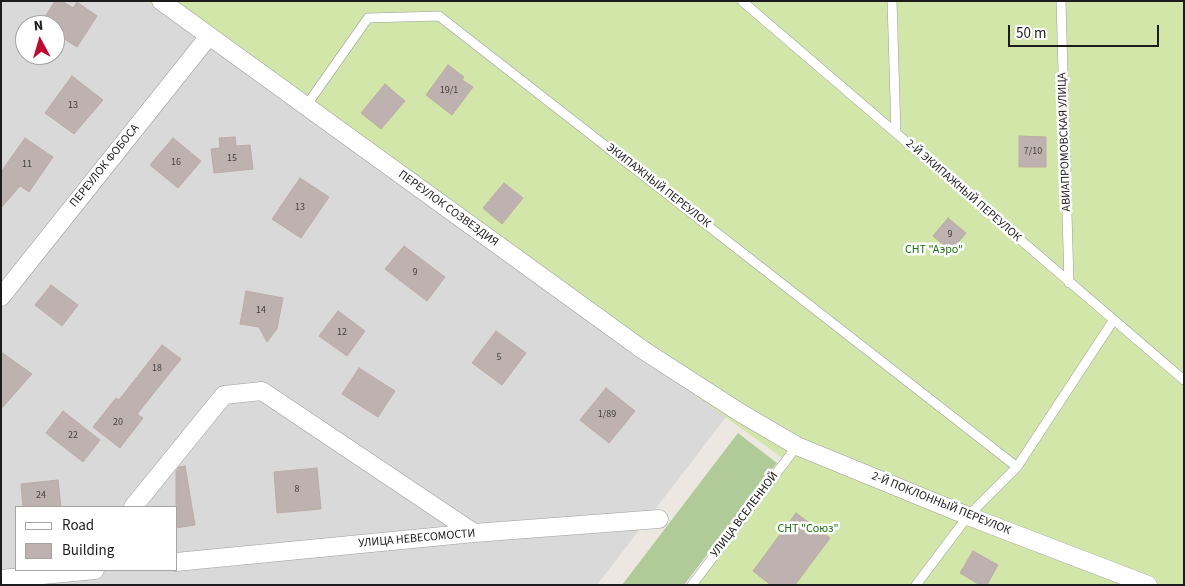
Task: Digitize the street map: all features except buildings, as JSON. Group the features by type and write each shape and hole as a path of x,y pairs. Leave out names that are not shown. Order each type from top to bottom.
{"street":[{"name":"ПЕРЕУЛОК СОЗВЕЗДИЯ","path":"161,1 643,350 739,412"},
{"name":"ПЕРЕУЛОК ФОБОСА","path":"1,296 209,36"},
{"path":"134,506 224,395 262,391 474,533"},
{"name":"2-Й ПОКЛОННЫЙ ПЕРЕУЛОК","path":"739,412 797,446 1137,583"},
{"name":"УЛИЦА НЕВЕСОМОСТИ","path":"178,562 474,533 659,520"},
{"path":"1,579 77,571"}],"lane":[{"name":"2-Й ЭКИПАЖНЫЙ ПЕРЕУЛОК","path":"742,1 1184,380"},
{"path":"892,1 896,134"},
{"name":"АВИАПРОМОВСКАЯ УЛИЦА","path":"1061,1 1069,283"},
{"name":"ЭКИПАЖНЫЙ ПЕРЕУЛОК","path":"306,106 368,18 439,16 1017,467"},
{"path":"916,585 968,516 1017,467 1114,321"},
{"name":"УЛИЦА ВСЕЛЕННОЙ","path":"692,585 797,446"}],"shaded area":[{"path":"1,1 146,1 726,417 597,585 1,585"}],"green space":[{"name":"СНТ \"Аэро\"","path":"146,1 1184,1 1184,585 696,585 788,462"},
{"path":"738,433 777,463 684,585 622,585"}],"park label":[{"name":"СНТ \"Союз\"","path":"808,529"}]}
